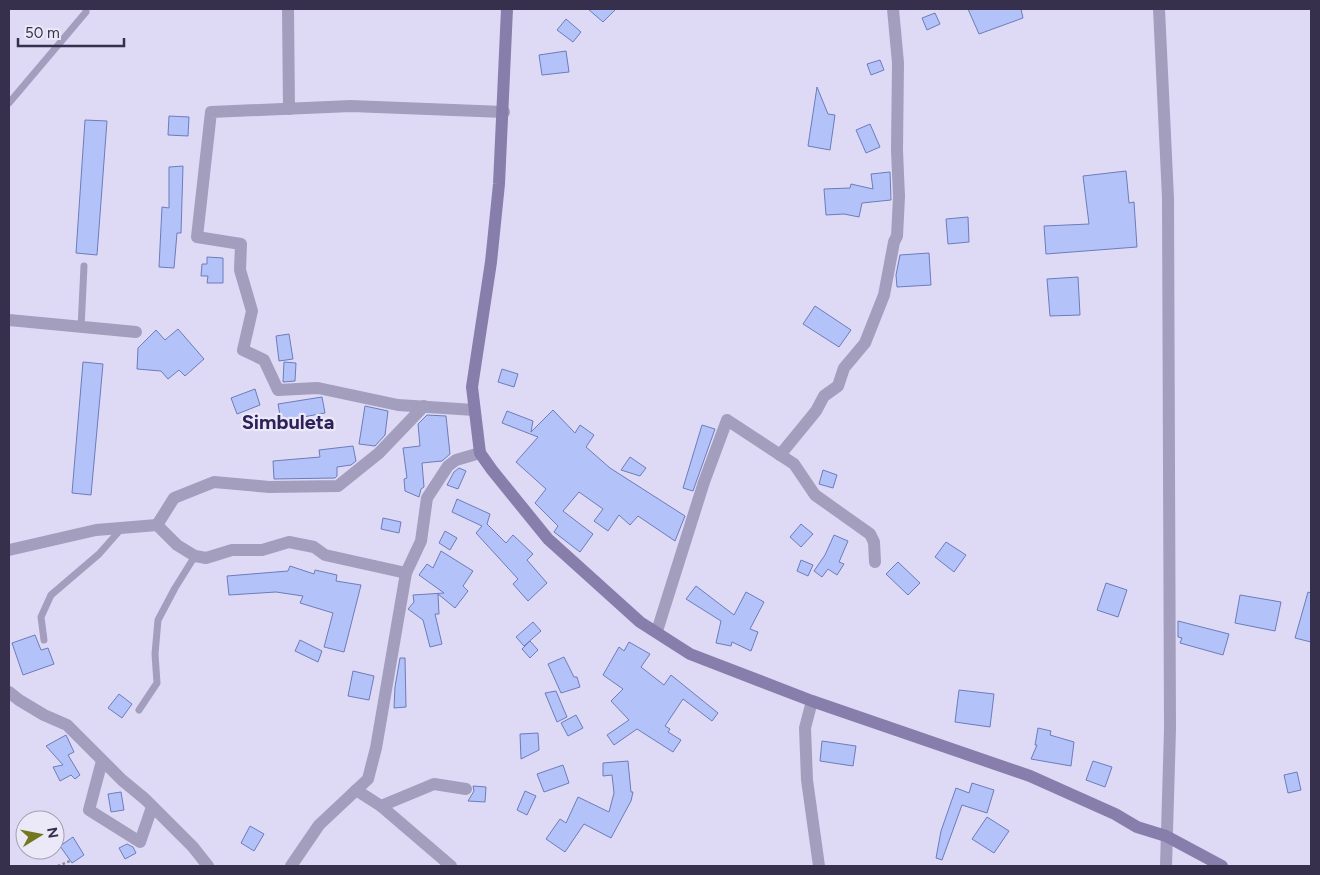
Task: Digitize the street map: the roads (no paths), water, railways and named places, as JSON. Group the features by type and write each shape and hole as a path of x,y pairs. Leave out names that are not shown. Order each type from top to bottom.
{"street":[{"path":"288,9 289,109"},
{"path":"507,9 504,112 499,184 491,262 472,386 480,453 548,539 633,616 690,654 714,665 812,701 1030,776 1115,814 1137,827 1166,836 1222,866"},
{"path":"780,455 816,411 824,396 838,386 844,368 865,343 884,295 894,242 897,236 899,197 896,150 898,63 893,9"},
{"path":"1159,9 1168,198 1170,729 1166,866"},
{"path":"474,410 398,405 318,388 278,390 264,360 243,350 252,311 240,270 241,244 197,237 211,112 351,106 504,112"},
{"path":"9,320 136,332"},
{"path":"156,525 174,498 214,482 269,487 338,486 379,452 424,406"},
{"path":"657,631 724,422 731,421 800,470 815,494 870,534 874,542 875,562"},
{"path":"291,866 319,825 368,779 376,748 406,573 421,541 427,498 448,466 456,460 480,453"},
{"path":"9,550 96,530 156,525 177,545 195,556 206,558 232,550 262,550 289,542 314,548 325,555 406,573"},
{"path":"9,692 35,710 67,725 102,761 194,847 208,866"},
{"path":"812,701 805,728 807,780 819,866"},
{"path":"102,761 89,810 140,842 152,807"},
{"path":"381,806 434,784 466,789"},
{"path":"356,790 381,806 451,866"}],"lane":[{"path":"9,104 86,9"},
{"path":"81,328 84,266"},
{"path":"44,640 41,617 51,595 99,554 123,527"},
{"path":"139,710 157,683 155,654 158,620 174,588 195,556"}],"district":[{"name":"Simbuleta","path":"288,422"}]}
